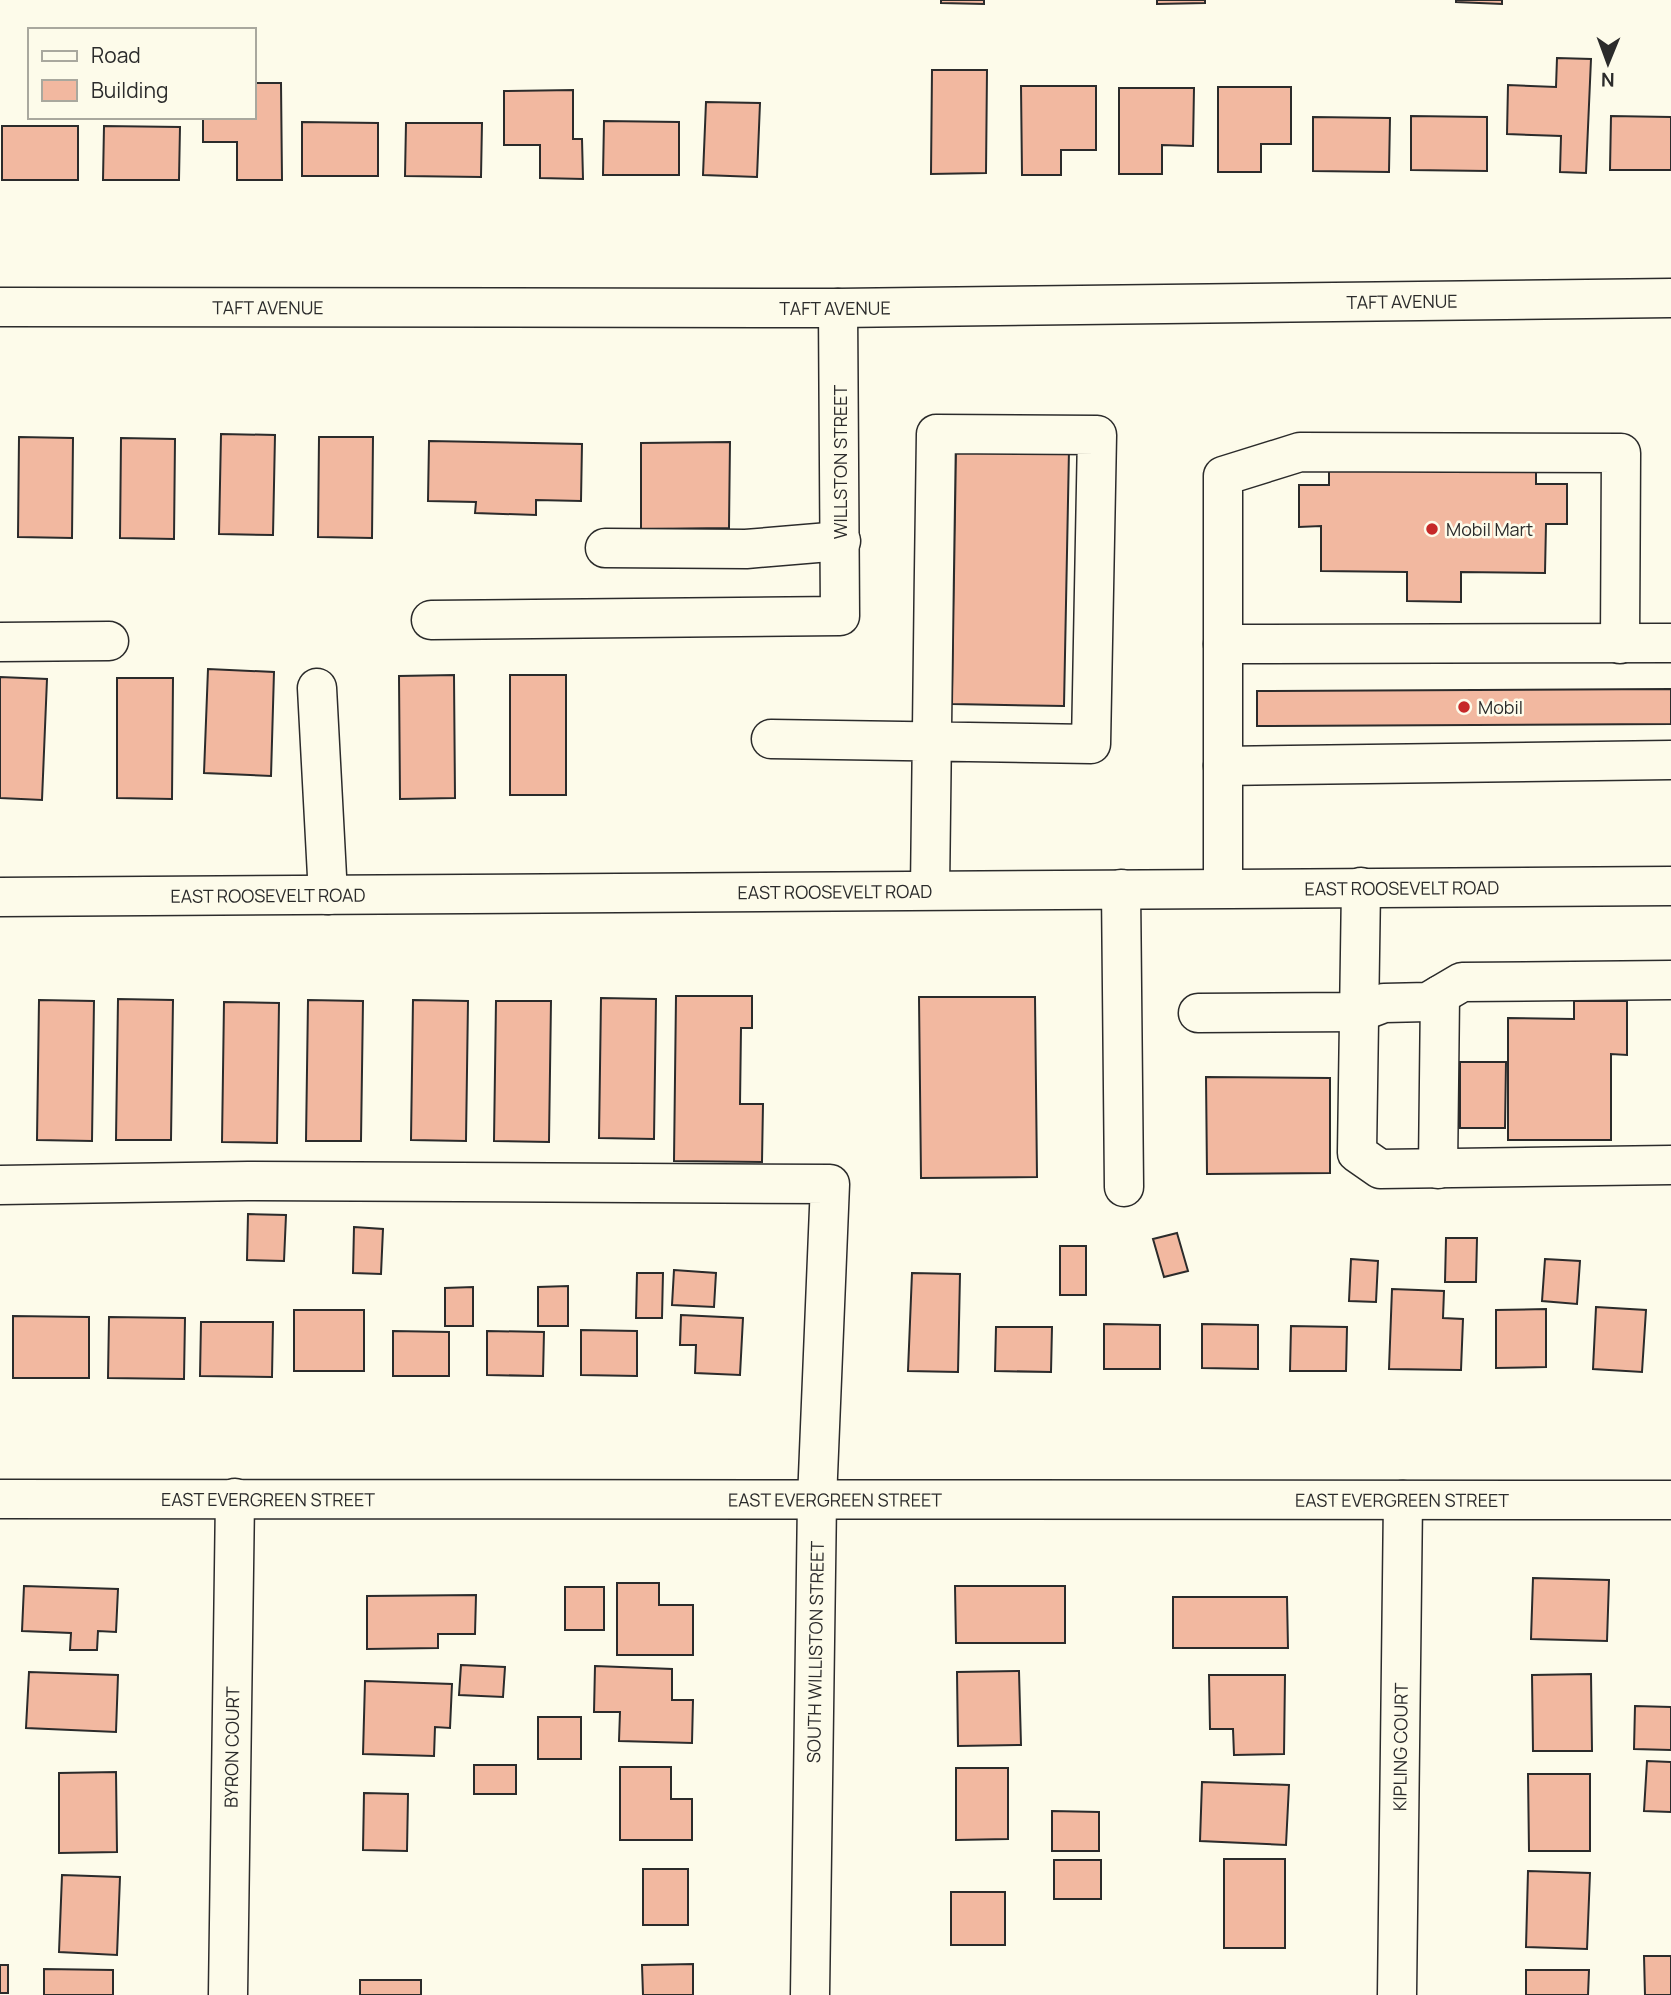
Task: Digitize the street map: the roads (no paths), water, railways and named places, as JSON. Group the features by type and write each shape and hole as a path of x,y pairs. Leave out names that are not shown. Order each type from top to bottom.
{"street":[{"name":"TAFT AVENUE","path":"0,307 838,308 1671,298"},
{"name":"WILLSTON STREET","path":"431,620 840,616 838,308"},
{"path":"771,739 932,740 1091,744 1097,435 936,434 932,740 930,890"},
{"path":"1223,888 1223,476 1300,452 1621,453 1620,644"},
{"path":"605,548 746,550 841,541"},
{"path":"0,642 109,641"},
{"path":"1223,645 1671,643"},
{"path":"317,688 327,895"},
{"path":"1223,766 1671,760"},
{"name":"EAST ROOSEVELT ROAD","path":"0,897 1671,886"},
{"path":"1361,887 1357,1153 1380,1169 1671,1166"},
{"path":"1121,889 1124,1187"},
{"path":"1198,1013 1360,1012 1384,1003 1428,1002 1462,982 1671,980"},
{"path":"1438,1169 1440,995"},
{"name":"SOUTH WILLISTON STREET","path":"0,1185 315,1180 830,1184 817,1500 810,1995"},
{"name":"BYRON COURT","path":"228,1995 235,1498"},
{"name":"EAST EVERGREEN STREET","path":"0,1499 1671,1500"},
{"name":"KIPLING COURT","path":"1397,1995 1404,1500"}],"place":[{"name":"Mobil Mart","path":"1432,529"},
{"name":"Mobil","path":"1464,707"}]}
